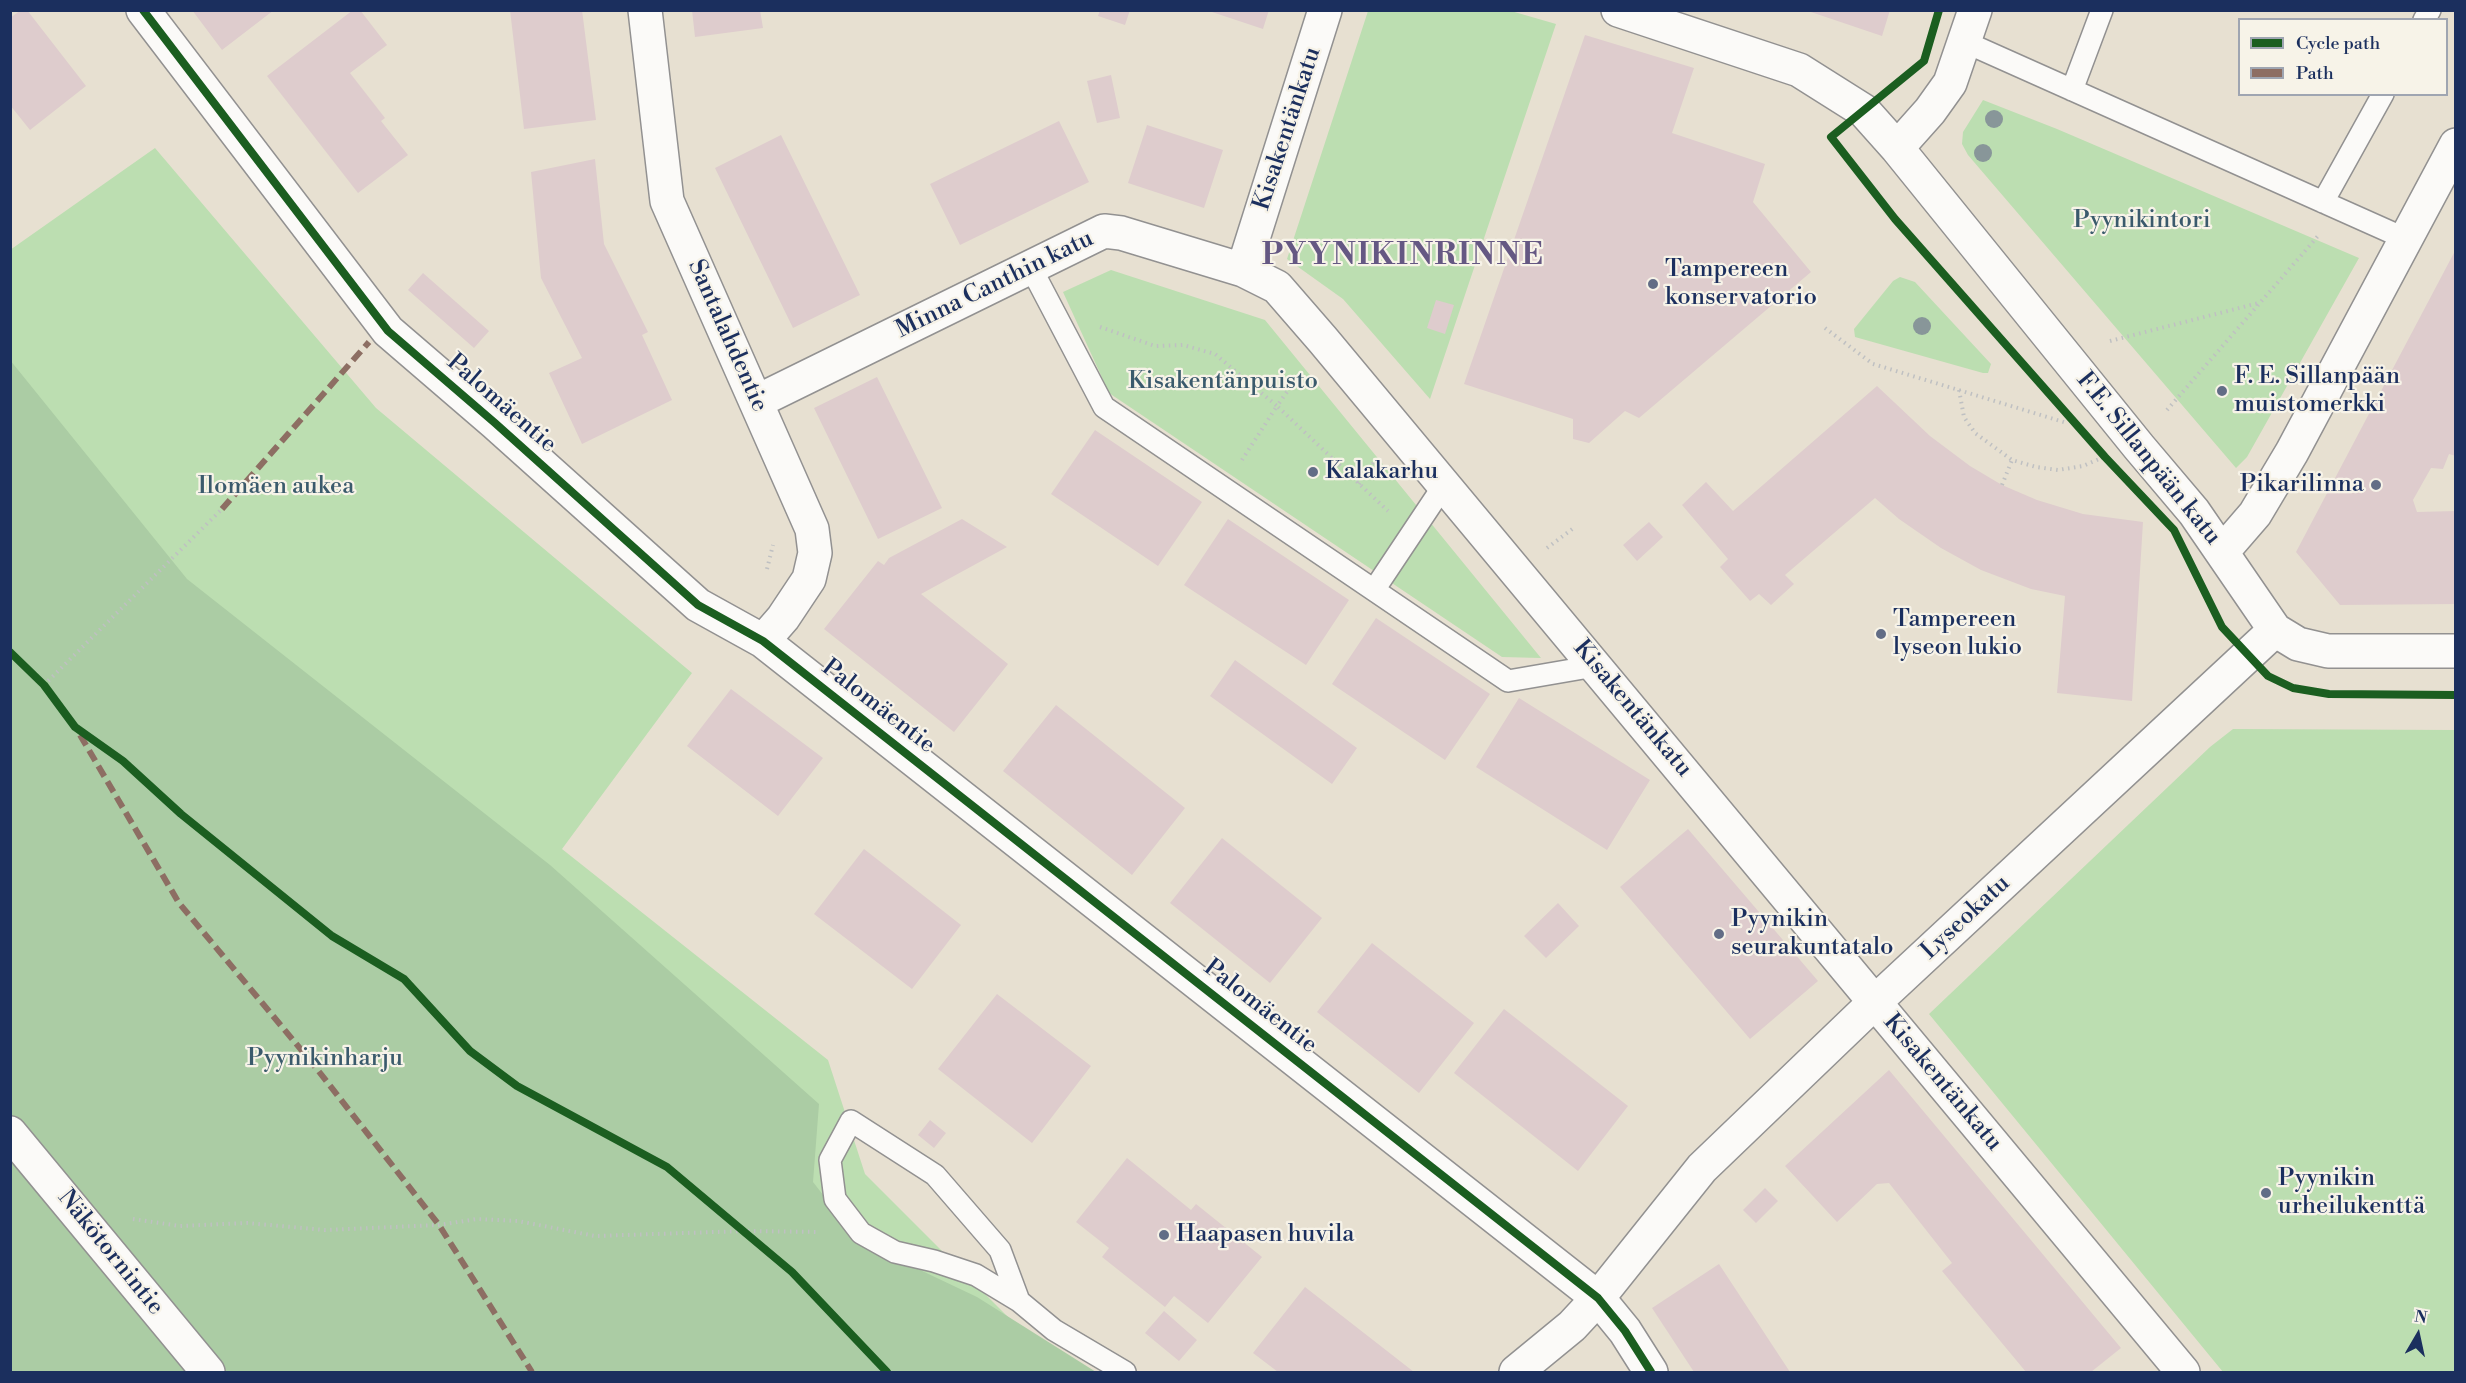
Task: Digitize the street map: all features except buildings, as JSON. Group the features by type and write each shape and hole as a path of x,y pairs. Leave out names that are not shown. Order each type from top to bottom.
{"street":[{"name":"Palomäentie","path":"143,10 388,331 495,423 698,605 763,641 1598,1298 1624,1331 1651,1372"},
{"name":"Santalahdentie","path":"645,10 667,201 812,529 815,553 809,579 783,618 763,641"},
{"name":"Kisakentänkatu","path":"1325,10 1243,270 1277,287 1323,340 2183,1372"},
{"name":"F.E. Sillanpään katu","path":"1618,10 1799,70 1864,111 1897,148 2194,512 2223,551 2275,630 2298,644 2328,651 2456,651"},
{"path":"1897,148 1930,111 1950,83 1975,10"},
{"path":"2223,551 2255,514 2276,478 2456,145"},
{"name":"Minna Canthin katu","path":"756,402 1104,231 1121,232 1243,270"},
{"name":"Lyseokatu","path":"1516,1372 1572,1326 1598,1298 1702,1168 1875,1002 2275,630"},
{"name":"Näkötornintie","path":"10,1133 208,1372"}],"lane":[{"path":"2072,90 2102,10"},
{"path":"1965,42 2406,239"},
{"path":"2323,202 2382,96"},
{"path":"1031,268 1104,408 1508,681 1595,666"},
{"path":"1374,590 1444,485"},
{"path":"1019,1301 1000,1250 935,1175 851,1121 831,1160 835,1199 861,1233 895,1252 934,1261 976,1275 1019,1301 1054,1330 1125,1372"}],"path":[{"path":"2167,410 2322,233"},
{"path":"2110,341 2260,303"},
{"path":"1052,308 1155,346 1183,345 1215,354 1277,406 1412,534"},
{"path":"1825,328 1873,364 2077,425"},
{"path":"1224,489 1323,340"},
{"path":"1959,390 1964,417 1975,433 2012,460 2058,470 2083,466 2105,457 2098,449"},
{"path":"2069,416 2077,425"},
{"path":"2002,484 2012,460"},
{"path":"44,685 222,509"},
{"path":"1547,548 1575,527"},
{"path":"35,677 50,693"},
{"path":"129,1218 180,1227 247,1223 325,1230 439,1225 477,1219 518,1221 595,1236 745,1231 861,1233"},
{"path":"736,1224 752,1238"}],"green space":[{"path":"1368,11 1511,11 1556,24 1430,399 1343,299 1287,259"},
{"name":"Pyynikintori","path":"1983,100 2057,129 2359,258 2247,457 2236,468 1968,155 1962,144 1963,132"},
{"name":"Pyynikinharju","path":"155,148 376,408 692,673 562,849 828,1060 865,1174 1042,1351 11,1372 10,250"},
{"name":"Kisakentänpuisto","path":"1111,270 1265,320 1541,658 1502,657 1109,393 1063,292"},
{"path":"1900,277 1915,282 1991,364 1988,373 1855,337 1854,329 1893,281"},
{"name":"Pyynikinharju","path":"10,360 187,579 550,865 819,1104 813,1182 859,1241 977,1297 1096,1372 11,1372"},
{"name":"Pyynikin urheilukenttä","path":"2233,729 2455,730 2455,1372 2223,1372 1929,1014 2210,747"}],"marked path":[{"path":"222,509 369,342"},
{"path":"80,735 179,903 313,1064 439,1225 532,1372"}],"cycle path":[{"path":"143,10 388,331 495,423 698,605 763,641 1598,1298 1625,1331 1651,1372"},
{"path":"1939,10 1924,61 1831,137 1895,219 2105,457 2174,530 2222,627 2268,676 2293,688 2329,694 2456,695"},
{"path":"10,652 44,685 75,727 123,761 181,814 332,936 404,979 470,1051 517,1086 667,1167 792,1272 887,1372"}],"place":[{"name":"Tampereen konservatorio","path":"1653,284"},
{"name":"F. E. Sillanpään muistomerkki","path":"2222,391"},
{"name":"Kalakarhu","path":"1313,472"},
{"name":"Pikarilinna","path":"2376,485"},
{"name":"Tampereen lyseon lukio","path":"1881,634"},
{"name":"Pyynikin seurakuntatalo","path":"1719,934"},
{"name":"Pyynikin urheilukenttä","path":"2266,1193"},
{"name":"Haapasen huvila","path":"1164,1235"}],"district":[{"name":"PYYNIKINRINNE","path":"1403,257"}],"park label":[{"name":"Ilomäen aukea","path":"276,487"}]}
